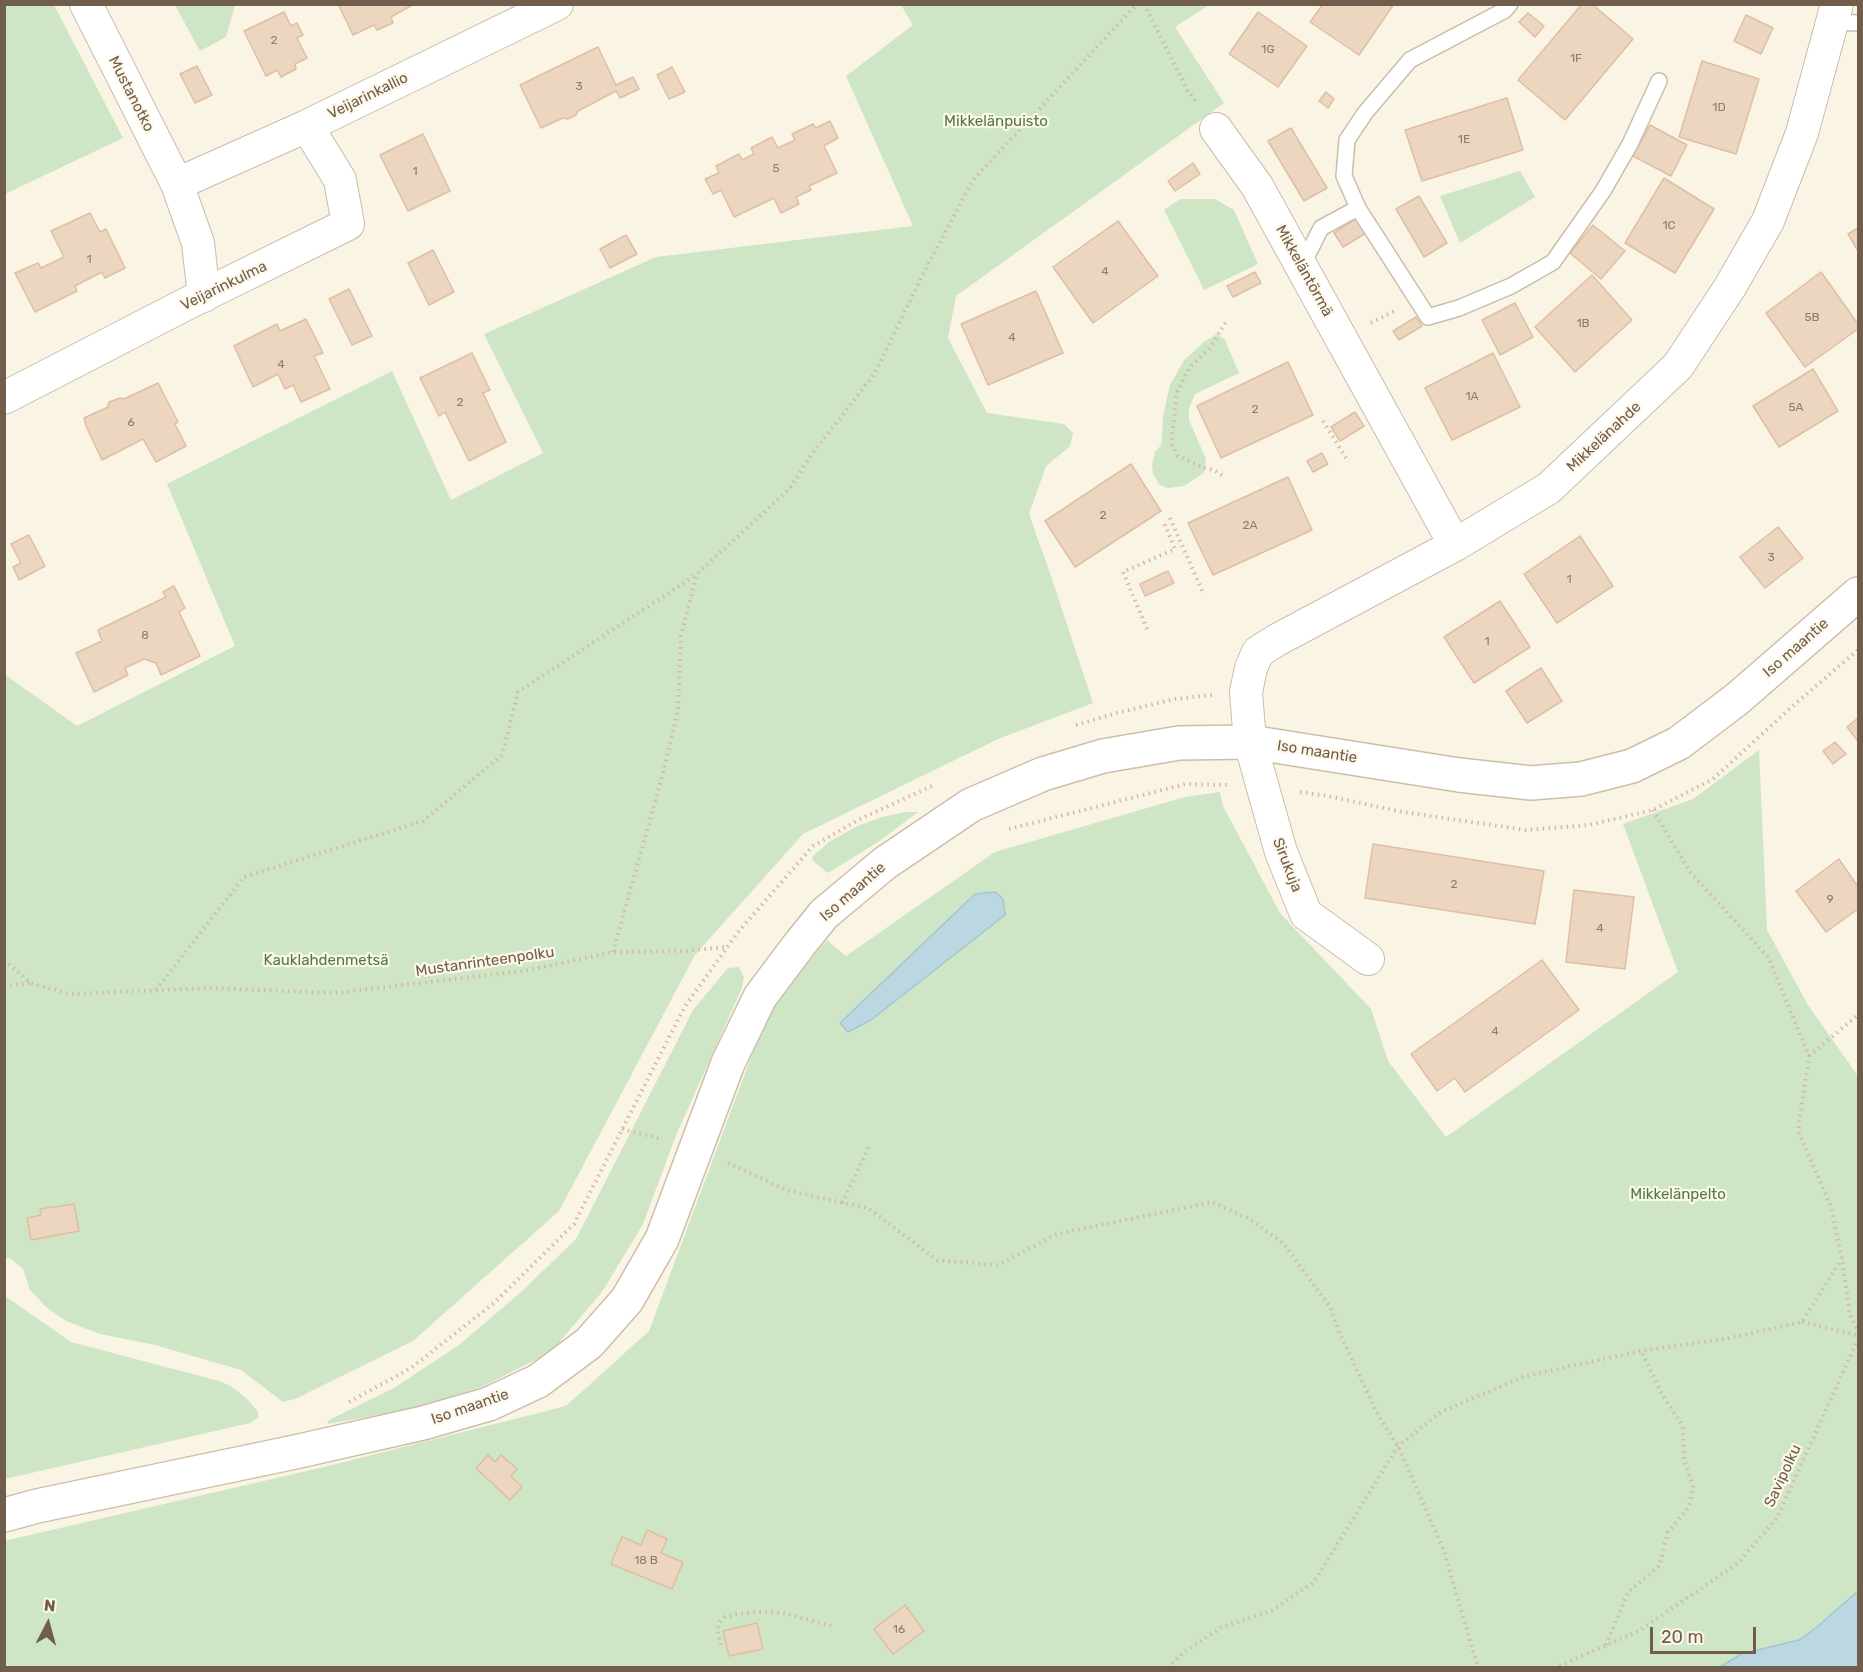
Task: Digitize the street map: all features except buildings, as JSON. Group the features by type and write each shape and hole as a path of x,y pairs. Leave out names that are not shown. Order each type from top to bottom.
{"main road":[{"name":"Iso maantie","path":"4,1515 423,1423 489,1404 538,1381 589,1343 627,1300 662,1239 728,1063 760,997 824,914 885,863 971,805 1043,774 1103,756 1179,743 1250,742 1471,777 1531,783 1581,779 1632,766 1679,743 1737,699 1858,594"}],"street":[{"name":"Mustanotko","path":"86,4 177,184 198,243 204,296"},
{"name":"Veijarinkallio","path":"177,184 307,126 557,4"},
{"name":"Mikkelänahde","path":"1250,742 1246,692 1251,668 1258,652 1455,544 1549,488 1678,366 1730,287 1768,222 1843,17"},
{"name":"Veijarinkulma","path":"4,398 348,224 340,180 307,126"},
{"name":"Mikkeläntörmä","path":"1216,129 1257,186 1455,544"},
{"name":"Sirukuja","path":"1250,742 1281,852 1306,914 1368,960"}],"lane":[{"path":"1510,4 1505,10 1410,60 1365,113 1347,140 1344,176 1358,208 1428,317 1459,308 1511,286 1553,262 1609,182 1630,144 1659,81"},
{"path":"1302,266 1321,228 1358,208"}],"path":[{"path":"155,991 244,877 423,821 502,755 518,692 697,574 789,489 812,454 874,373 973,180 1137,4"},
{"path":"1144,4 1188,91 1216,129"},
{"path":"1341,338 1416,299"},
{"path":"1222,475 1178,456 1172,445 1172,436 1177,392 1189,368 1209,349 1227,320"},
{"path":"1323,421 1346,458"},
{"path":"1170,518 1204,595"},
{"path":"1147,629 1123,572 1176,549 1164,523"},
{"path":"613,952 662,777 678,710 681,635 697,574"},
{"path":"1071,727 1175,699"},
{"path":"343,1405 411,1368 494,1303 574,1224 685,1006 728,947 784,877 813,846 858,820 942,781"},
{"path":"1653,810 1690,872 1768,957 1809,1056 1798,1131 1831,1207 1850,1314 1858,1335"},
{"name":"Mustanrinteenpolku","path":"4,960 31,983 70,994 211,988 334,993 524,971 613,952 682,951 728,947"},
{"path":"4,986 31,983"},
{"path":"1809,1056 1858,1015"},
{"path":"622,1129 696,1149 789,1191 868,1209 937,1260 998,1265 1057,1234 1212,1202 1250,1219 1284,1244 1330,1307 1340,1334 1378,1415 1398,1446 1444,1551 1478,1668"},
{"path":"842,1203 869,1147"},
{"path":"1802,1322 1842,1259"},
{"path":"1168,1668 1183,1653 1222,1627 1271,1611 1314,1582 1398,1446 1441,1412 1525,1376 1641,1351 1729,1338 1802,1322 1858,1335"},
{"name":"Savipolku","path":"1554,1668 1639,1630 1738,1563 1777,1518 1858,1335"},
{"path":"1606,1645 1628,1592 1659,1566 1668,1532 1689,1506 1693,1487 1684,1459 1683,1426 1663,1396 1641,1351"},
{"path":"721,1645 717,1629 720,1622 725,1617 737,1614 783,1613 831,1626"}],"green space":[{"path":"5,4 54,5 123,138 5,194"},
{"path":"175,5 235,5 226,37 200,51"},
{"name":"Kauklahdenmetsä","path":"901,5 1209,5 1175,27 1224,103 956,296 948,338 987,413 1064,424 1073,433 1070,446 1046,466 1029,514 1093,703 998,739 803,834 695,955 559,1211 413,1341 295,1399 283,1402 241,1370 155,1345 100,1334 66,1321 46,1307 30,1290 23,1269 10,1258 5,1259 4,674 77,726 235,646 167,484 392,371 451,500 543,453 484,334 656,257 913,226 846,76 913,25"},
{"path":"1520,171 1535,197 1460,243 1440,196"},
{"path":"1180,199 1215,199 1234,210 1258,264 1204,290 1164,210"},
{"path":"1217,334 1225,340 1239,373 1195,394 1189,408 1189,420 1206,459 1204,473 1184,486 1168,488 1160,485 1153,474 1152,464 1155,452 1161,445 1163,416 1170,385 1184,360 1205,341"},
{"name":"Mikkelänpelto","path":"1759,750 1767,930 1808,1005 1858,1076 1858,1591 1799,1640 1741,1654 1720,1668 5,1667 4,1541 324,1467 566,1406 649,1331 769,1009 827,940 846,956 995,852 1185,797 1220,792 1223,806 1280,913 1371,1009 1388,1061 1446,1137 1678,972 1623,824 1693,799"},
{"path":"905,812 918,812 878,842 828,873 813,861 812,857 829,842 857,826"},
{"path":"739,967 744,977 742,988 677,1133 643,1224 602,1292 551,1352 484,1386 412,1409 327,1424 329,1420 394,1388 459,1345 520,1293 576,1239 693,1010 728,968"},
{"path":"5,1296 71,1342 231,1386 248,1400 258,1412 258,1418 250,1423 5,1479"}],"water":[{"path":"995,892 1003,899 1005,915 871,1020 848,1032 840,1023 975,894"},
{"path":"1858,1591 1858,1667 1720,1667 1741,1654 1799,1640"}],"park label":[{"name":"Mikkelänpuisto","path":"996,122"}]}
